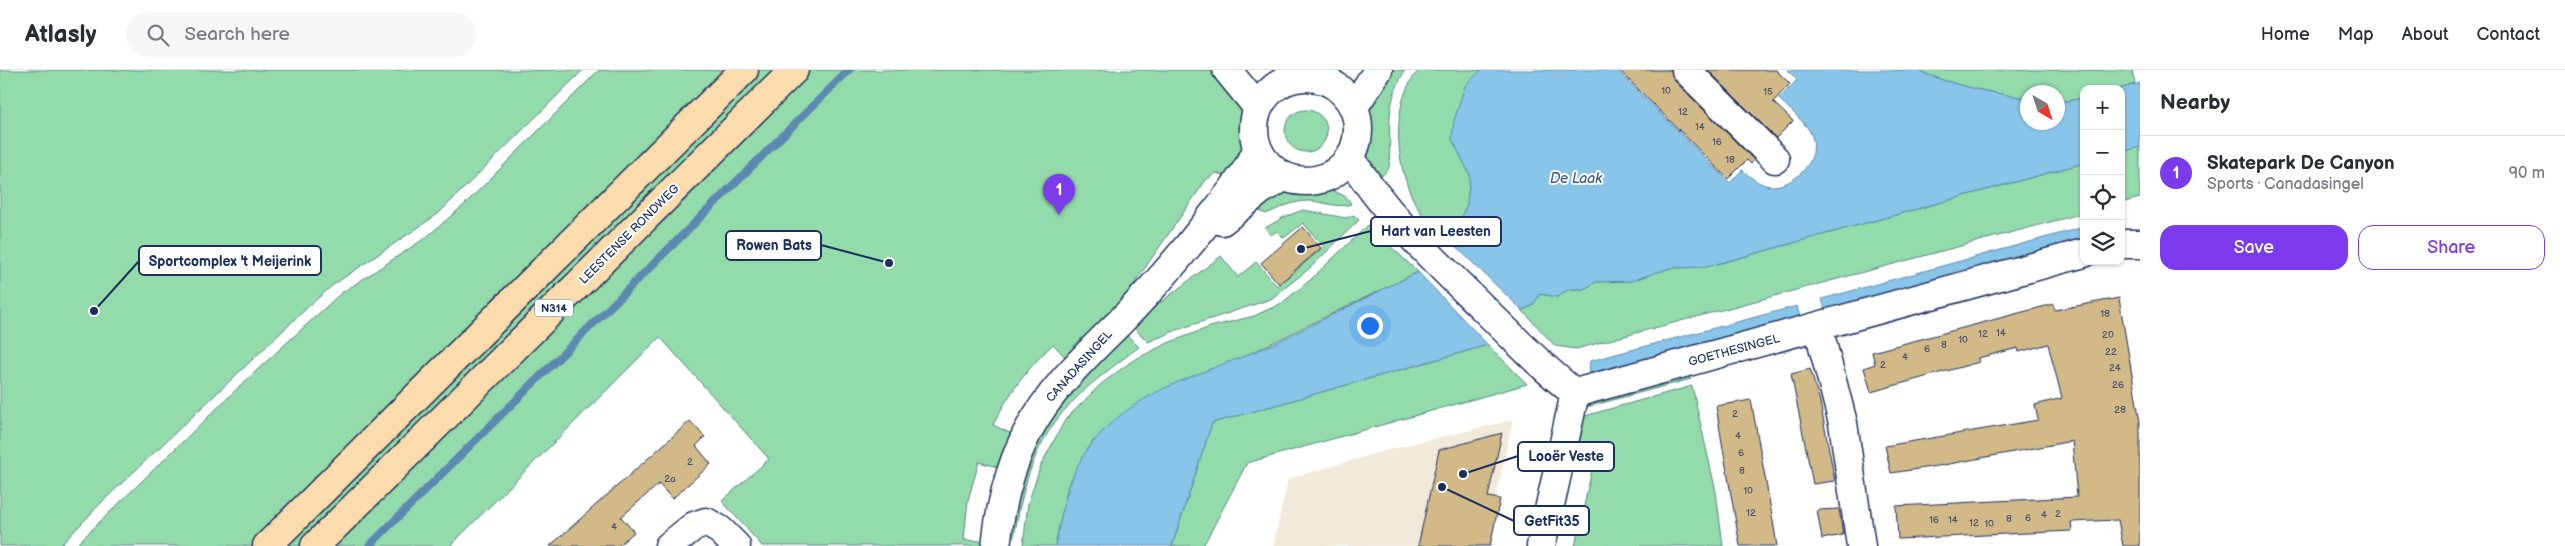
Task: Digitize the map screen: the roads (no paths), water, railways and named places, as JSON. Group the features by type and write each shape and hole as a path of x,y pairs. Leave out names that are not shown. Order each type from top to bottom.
{"main road":[{"name":"N314","path":"267,546 744,70"},
{"name":"LEESTENSE RONDWEG","path":"315,546 794,70"}],"street":[{"path":"1227,70 1258,108"},
{"path":"1354,107 1378,70"},
{"path":"1686,70 1775,159"},
{"path":"1275,76 1316,78 1338,76 1345,94 1354,107 1358,123 1358,140 1350,157 1341,168 1328,177 1300,182 1284,177 1273,171 1257,150 1253,132 1258,108 1270,91 1275,76"},
{"name":"CANADASINGEL","path":"1176,262 1234,189 1257,150"},
{"path":"1350,157 1379,197 1431,257"},
{"name":"CANADASINGEL","path":"996,546 1003,500 1010,474 1027,433 1048,399 1073,370 1176,262 1244,202 1284,177"},
{"path":"1328,177 1364,200 1431,257 1552,376 1575,393 1541,546"},
{"path":"2125,244 2140,244"},
{"name":"GOETHESINGEL","path":"1575,393 2080,254"},
{"path":"1818,327 1843,423 1861,546"},
{"path":"670,546 694,526 706,522 720,530 736,546"}],"water":[{"name":"De Laak","path":"1481,70 1617,70 1730,183 1742,170 1756,181 1765,185 1775,186 1795,178 1803,171 1813,153 1813,142 1810,132 1800,119 1779,99 1797,80 1788,70 1916,70 1971,88 2020,97 2020,130 2065,130 2065,101 2080,99 2080,164 1706,267 1670,268 1631,281 1596,282 1584,289 1569,289 1557,297 1540,294 1532,306 1522,310 1450,241 1467,205 1470,175 1452,139 1454,121 1465,86"},
{"path":"2140,83 2140,147 2125,151 2125,130 2125,87"},
{"path":"2080,228 2080,241 1825,309 1822,299"},
{"path":"1418,272 1488,345 1212,423 1172,546 1055,546 1068,491 1078,465 1094,441 1112,422 1133,406 1178,382 1275,343"},
{"path":"1797,306 1800,318 1589,375 1590,361"}],"waterway":[{"path":"369,546 849,70"}],"place":[{"name":"Skatepark De Canyon","path":"1059,215"},
{"name":"Hart van Leesten","path":"1301,249"},
{"name":"Rowen Bats","path":"889,263"},
{"name":"Sportcomplex 't Meijerink","path":"94,311"},
{"name":"Looër Veste","path":"1463,474"},
{"name":"GetFit35","path":"1442,487"}]}
